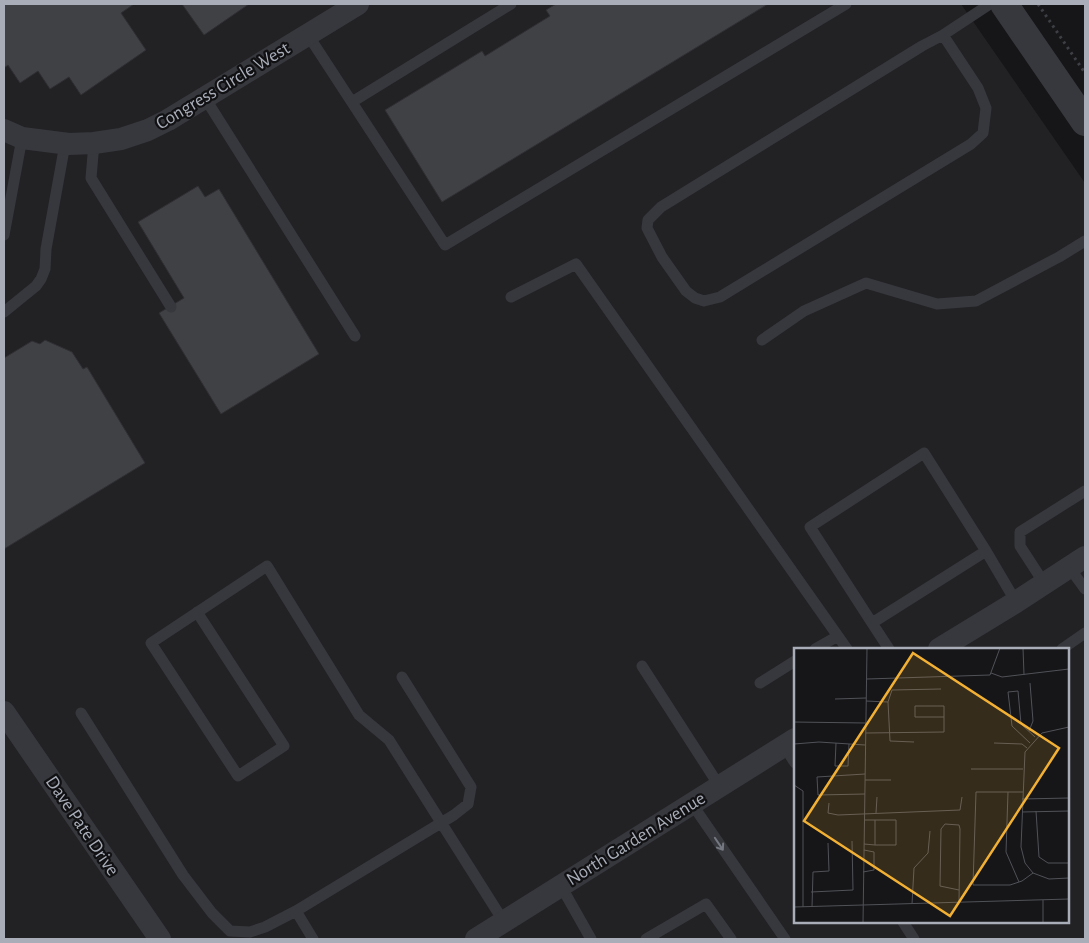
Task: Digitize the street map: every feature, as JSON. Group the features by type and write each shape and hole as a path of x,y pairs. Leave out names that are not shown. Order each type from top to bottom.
{"street":[{"path":"1004,4 1085,122"},
{"name":"Congress Circle West","path":"13,134 57,142 94,143 121,139 148,130 168,120 308,35 346,7"},
{"path":"941,648 1077,562"},
{"name":"Dave Pate Drive","path":"4,712 160,939"},
{"name":"North Garden Avenue","path":"476,939 720,787 792,749"}],"lane":[{"path":"352,102 511,4"},
{"path":"308,35 445,245 846,4"},
{"path":"944,34 978,88 986,108 983,133 971,144 720,297 704,301 695,298 686,291 662,257 647,228 648,220 661,207 990,4"},
{"path":"205,98 355,336"},
{"path":"4,234 13,134"},
{"path":"4,312 36,286 45,269 57,142"},
{"path":"94,143 92,178 170,307"},
{"path":"762,340 804,311 866,283 937,304 976,301 1085,241"},
{"path":"511,297 576,264 846,648"},
{"path":"888,648 810,527 924,453 1016,602"},
{"path":"1044,583 1020,546 1020,532 1085,491"},
{"path":"872,623 986,551"},
{"path":"1077,562 1085,589"},
{"path":"197,612 284,746 238,776 151,643 197,612 267,566 359,714 388,740 504,922"},
{"path":"1063,648 1085,633"},
{"path":"817,648 838,636"},
{"path":"760,683 794,662"},
{"path":"642,666 720,787"},
{"path":"81,712 183,875 212,913 230,931 250,932 265,927 296,911 454,815 468,804 471,787 402,677"},
{"path":"692,804 785,939"},
{"path":"561,886 591,939"},
{"path":"646,939 706,904 731,939"},
{"path":"296,911 313,939"},
{"path":"904,923 914,939"}],"path":[{"path":"1038,4 1085,73"}],"shaded area":[{"path":"4,4 961,4 1085,183 1085,939 4,939"}],"building":[{"path":"4,4 134,4 121,13 146,50 81,95 69,77 50,89 38,71 20,83 8,65 4,68"},
{"path":"182,4 249,4 204,35"},
{"path":"556,4 768,4 442,202 385,110 482,51 485,56 550,16 546,10"},
{"path":"198,186 205,197 219,189 319,354 221,414 159,313 184,298 138,222"},
{"path":"45,340 72,352 83,369 87,367 145,463 4,549 4,358 32,341 40,344"}]}
